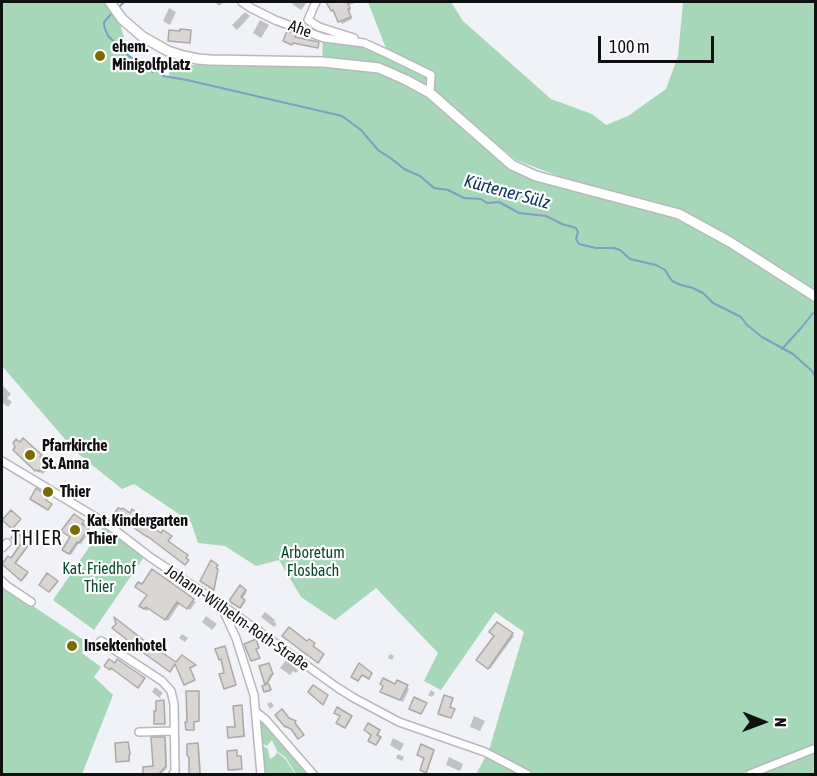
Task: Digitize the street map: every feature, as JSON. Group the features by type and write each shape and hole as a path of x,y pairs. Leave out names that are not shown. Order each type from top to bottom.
{"main road":[{"path":"110,3 137,33 154,44 183,56 210,60 323,62 379,68 430,93 512,165 536,176 679,214 730,242 816,297"}],"street":[{"name":"Ahe","path":"242,2 275,20 324,38 364,43"},
{"name":"Ahe","path":"316,2 308,20 319,27 359,40 431,75 430,93"},
{"name":"Johann-Wilhelm-Roth-Straße","path":"2,460 107,525 364,704 399,722 485,752 527,774"},
{"path":"2,580 31,602"},
{"path":"223,606 251,686 256,712 261,774"},
{"path":"101,641 162,681 171,691 174,704 175,771 173,774"},
{"path":"256,712 266,720 313,774"},
{"path":"139,732 174,731"},
{"path":"750,774 816,748"}],"green space":[{"name":"Arboretum Flosbach","path":"2,2 108,2 119,20 129,55 168,77 173,63 323,65 379,70 429,94 512,167 677,216 730,244 815,301 815,744 741,774 534,774 489,750 524,632 495,612 441,690 424,681 438,653 376,588 335,620 301,597 279,560 256,566 225,546 198,543 191,522 134,484 122,489 76,452 2,366"},
{"path":"368,2 451,2 463,21 551,99 592,114 606,125 628,116 666,89 678,56 683,2 815,2 815,294 767,260 681,209 558,176 516,160 431,92 432,75 387,51"},
{"path":"323,39 363,45 430,75 429,91 379,67 322,61"},
{"name":"Kat. Friedhof Thier","path":"103,527 144,557 94,630 53,600"},
{"path":"2,583 6,588 88,643 82,653 101,667 94,677 113,695 82,774 2,774"},
{"path":"260,721 310,774 296,774 286,758 277,751 272,740 267,746 261,743"},
{"path":"262,745 268,749 270,759 277,752 286,760 295,774 264,774"},
{"path":"815,751 815,774 762,774 801,757"},
{"path":"486,756 519,774 476,774"}],"building":[{"path":"326,2 347,2 351,17 338,22 333,10 331,11"},
{"path":"180,29 191,30 190,43 168,41 169,30 180,31"},
{"path":"287,31 296,34 295,37 319,42 318,48 293,43 292,45 283,41"},
{"name":"Pfarrkirche St. Anna","path":"23,438 42,455 40,457 45,462 45,467 35,471 13,450 15,447 13,443 16,439 20,442"},
{"path":"36,488 48,496 46,500 52,504 48,510 30,499"},
{"path":"118,508 123,508 130,513 132,509 137,513 136,515 161,533 163,530 172,536 168,541 188,555 186,558 189,560 185,565 114,514"},
{"path":"11,510 21,519 12,529 2,520"},
{"name":"Kat. Kindergarten Thier","path":"74,514 84,521 82,524 89,528 69,554 62,550 70,537 61,531"},
{"path":"29,530 37,536 15,563 28,572 21,581 2,564 8,556 11,558 20,545 11,538 16,532 23,538"},
{"path":"211,560 218,565 214,590 200,581"},
{"path":"152,569 194,599 187,609 177,602 165,620 146,607 144,609 139,606 147,595 135,587 138,582 142,584"},
{"path":"47,573 58,581 49,592 39,585"},
{"path":"240,585 246,590 241,597 245,600 240,608 229,601"},
{"path":"114,617 176,662 182,655 196,665 190,668 195,680 184,685 175,664 170,672 127,641 112,628 116,624"},
{"path":"497,622 513,633 488,669 476,660 494,636 489,632"},
{"path":"289,627 307,641 309,639 315,643 313,646 324,654 318,663 282,636"},
{"path":"256,639 259,648 256,649 260,658 251,661 244,644"},
{"path":"225,646 236,685 224,689 219,674 224,673 221,659 219,660 215,649"},
{"path":"109,659 115,663 117,659 145,678 138,688 111,668 110,670 104,666"},
{"path":"269,663 273,674 266,684 269,684 271,690 264,692 262,686 265,685 259,666"},
{"path":"359,663 372,673 369,679 362,675 358,681 351,677"},
{"path":"383,678 395,684 397,680 408,685 400,700 380,692"},
{"path":"313,685 328,695 323,705 308,692"},
{"path":"186,691 199,691 199,721 194,722 194,730 186,730"},
{"path":"444,695 453,698 450,707 455,709 451,718 438,714"},
{"path":"414,697 427,703 421,714 409,709"},
{"path":"164,700 165,724 154,724 156,701"},
{"path":"242,705 244,736 228,738 227,727 235,727 233,706"},
{"path":"337,707 352,716 345,728 336,723 340,716 334,713"},
{"path":"282,709 289,718 296,721 295,723 304,735 298,739 291,729 284,726 275,715"},
{"path":"368,723 380,730 377,735 381,737 376,745 368,741 371,735 364,730"},
{"path":"151,737 165,737 166,766 159,774 143,774 143,767 153,766"},
{"path":"128,742 129,761 116,762 115,743"},
{"path":"198,743 200,774 189,774 187,744"},
{"path":"421,744 434,750 426,773 420,770 424,758 417,755"},
{"path":"237,750 237,756 241,756 242,769 228,770 227,751"}],"waterway":[{"name":"Kürtener Sülz","path":"118,8 124,2"},
{"name":"Kürtener Sülz","path":"114,11 104,22 108,36 130,57 153,72"},
{"name":"Kürtener Sülz","path":"163,76 342,116 361,130 378,150 404,169 420,176 434,188 448,190 464,198 481,199 487,203 499,202 519,213 546,216 576,228 578,232 576,239 579,244 596,248 614,248 630,259 656,265 665,270 672,281 703,293 713,303 741,317 762,337 793,354 812,371 816,378"},
{"path":"782,349 813,313"}],"place":[{"name":"ehem. Minigolfplatz","path":"100,56"},
{"name":"Pfarrkirche St. Anna","path":"30,455"},
{"name":"Thier","path":"48,492"},
{"name":"Kat. Kindergarten Thier","path":"75,530"},
{"name":"Insektenhotel","path":"72,646"}],"district":[{"name":"THIER","path":"37,539"}]}
